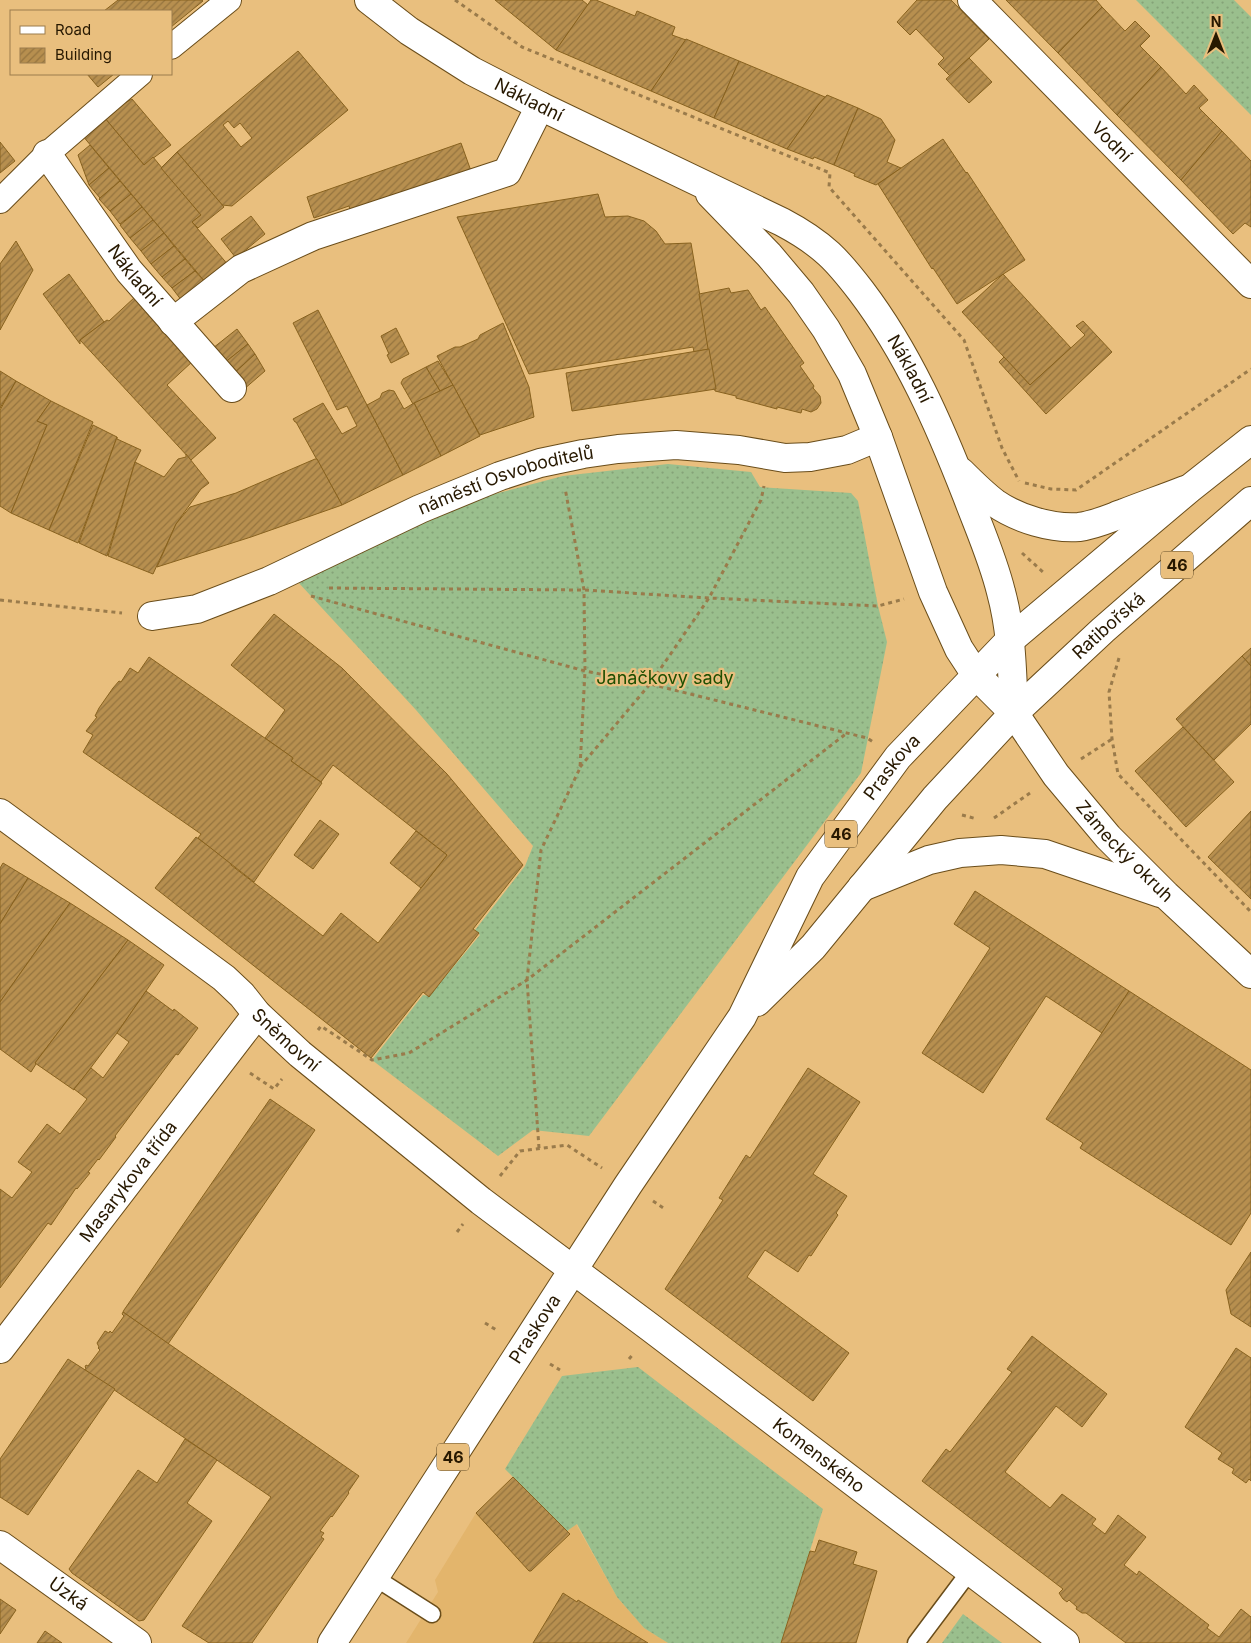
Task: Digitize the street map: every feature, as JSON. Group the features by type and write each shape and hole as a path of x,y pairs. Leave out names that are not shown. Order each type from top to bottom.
{"street":[{"path":"172,46 228,0"},
{"name":"Nákladní","path":"369,0 409,31 472,71 540,106 782,222 809,237 829,254 850,277 875,309 900,349 928,401 993,565 1001,592 1010,640 1014,713"},
{"name":"Vodní","path":"972,0 1251,284"},
{"path":"0,201 47,154 139,75"},
{"path":"173,322 241,269 313,236 507,172 540,106"},
{"name":"Nákladní","path":"47,154 129,271 232,388"},
{"name":"Nákladní","path":"698,182 769,255 801,293 826,329 852,374 878,437 933,592 959,649 976,675 1014,713"},
{"name":"náměstí Osvoboditelů","path":"152,616 197,609 269,581 420,509 500,476 540,463 618,449 676,445 739,450 785,458 810,457 847,450 878,437"},
{"name":"46","path":"1010,640 1189,489 1251,440"},
{"path":"955,466 996,504 1039,523 1061,526 1080,526 1103,521 1189,489"},
{"name":"Ratibořská","path":"1014,713 1103,630 1251,501"},
{"name":"Praskova","path":"332,1643 572,1270 742,1018 810,877 898,757 1010,640"},
{"name":"Praskova","path":"742,1018 813,947 935,798 1014,713"},
{"name":"Zámecký okruh","path":"1014,713 1056,775 1108,837 1166,895 1251,974"},
{"name":"Sněmovní","path":"0,813 224,978 242,995 257,1014 300,1054 480,1201 572,1270"},
{"path":"862,887 929,860 960,852 1001,850 1045,854 1166,895"},
{"name":"Masarykova třída","path":"0,1349 257,1014"},
{"name":"Komenského","path":"572,1270 1065,1643"},
{"name":"Úzká","path":"0,1545 137,1643"}],"lane":[{"path":"916,1643 970,1571"},
{"path":"374,1577 432,1614"}],"path":[{"path":"1051,489 1076,490 1251,369"},
{"path":"539,1148 526,980 541,850 580,768 650,684 709,598 761,500 770,455"},
{"path":"565,485 584,590 584,671 580,768"},
{"path":"993,565 1022,552"},
{"path":"324,588 584,590 878,606 933,592"},
{"path":"302,594 584,671 650,684 867,738 898,757"},
{"path":"0,600 152,616"},
{"path":"1120,656 1109,692 1112,738 1118,774 1251,912"},
{"path":"224,1056 274,1089 321,1026 372,1060 409,1053 526,980 847,733"},
{"path":"989,822 1112,738"},
{"path":"935,798 962,815 980,820"},
{"path":"457,1232 520,1151 539,1148 567,1145 665,1209"}],"shaded area":[{"path":"513,1477 567,1531 576,1524 617,1597 644,1628 668,1643 406,1643 438,1592 435,1580 476,1513"}],"green space":[{"path":"1136,0 1234,0 1251,17 1251,115"},
{"name":"Janáčkovy sady","path":"668,464 751,472 760,487 851,493 858,501 878,606 887,642 861,773 589,1136 533,1130 498,1156 372,1060 423,995 429,996 480,935 475,930 525,866 533,846 416,710 298,582 464,502 563,476"},
{"path":"638,1367 823,1509 781,1643 668,1643 644,1628 617,1597 577,1524 567,1531 505,1469 562,1376"},
{"path":"963,1614 1002,1643 942,1643"}],"building":[{"path":"118,0 203,1 172,26 172,10 105,10"},
{"path":"495,0 582,0 588,5 556,50"},
{"path":"591,0 596,0 635,16 637,11 675,27 672,35 686,40 651,91 556,50"},
{"path":"917,0 951,0 989,39 950,76 938,64 944,58 916,29 910,35 897,22"},
{"path":"1006,0 1096,0 1102,7 1058,53"},
{"path":"1102,7 1125,31 1135,21 1150,36 1140,46 1161,67 1117,115 1058,53"},
{"path":"686,39 739,61 714,118 651,91"},
{"path":"298,51 348,110 232,206 222,205 177,152","holes":["228,121 234,128 240,123 252,138 241,147 223,125"]},
{"path":"969,58 992,82 969,103 946,79"},
{"path":"739,61 825,97 787,149 714,118"},
{"path":"1161,67 1186,94 1194,85 1208,100 1199,108 1222,131 1181,180 1117,115"},
{"path":"88,75 113,75 98,87"},
{"path":"827,95 858,108 834,165 787,149"},
{"path":"132,99 171,145 144,165 104,117 101,116"},
{"path":"858,108 881,119 895,140 887,162 901,168 876,185 834,165"},
{"path":"104,117 144,165 153,157 201,215 192,222 229,266 206,283 82,135"},
{"path":"1222,131 1251,161 1251,227 1245,223 1233,234 1181,180"},
{"path":"943,139 1025,260 957,304 932,269 878,184"},
{"path":"0,142 15,161 0,173"},
{"path":"461,143 471,171 351,213 349,206 314,218 307,197"},
{"path":"90,145 109,168 89,185 78,155"},
{"path":"177,152 224,207 198,228 192,222 201,215 161,168"},
{"path":"109,168 120,181 100,198 89,185"},
{"path":"120,181 131,194 110,211 99,199"},
{"path":"131,194 142,207 120,224 110,211"},
{"path":"598,194 605,217 628,216 644,221 656,231 665,244 691,243 709,349 694,352 693,347 529,374 457,217"},
{"path":"142,207 153,220 130,238 120,225"},
{"path":"251,216 265,234 236,258 221,239"},
{"path":"153,220 164,233 141,251 130,238"},
{"path":"164,233 174,246 151,264 141,251"},
{"path":"16,241 33,270 0,330 0,264"},
{"path":"174,246 185,259 162,277 151,264"},
{"path":"185,259 195,271 172,288 162,277"},
{"path":"195,271 206,283 182,301 172,288"},
{"path":"69,274 104,322 80,340 80,344 43,294"},
{"path":"1003,274 1071,348 1030,385 962,312"},
{"path":"729,288 731,293 748,290 761,310 765,307 804,363 800,366 820,396 821,403 817,409 811,412 802,409 801,413 777,407 777,409 715,391 699,294"},
{"path":"135,297 193,361 167,385 216,438 191,460 80,340 107,320 109,321"},
{"path":"318,310 403,475 342,505 293,419 323,403 342,434 357,426 347,406 337,410 293,323"},
{"path":"1083,321 1112,352 1046,414 999,362 1004,357 1030,385 1085,335 1076,326"},
{"path":"503,323 529,387 534,417 480,435 437,356 478,339 480,335"},
{"path":"396,328 409,354 391,363 381,336"},
{"path":"237,329 248,344 223,364 213,348"},
{"path":"248,344 255,354 231,376 223,364"},
{"path":"709,349 716,389 572,411 566,373"},
{"path":"255,354 265,371 243,390 231,376"},
{"path":"438,361 453,385 440,391 426,367"},
{"path":"426,367 440,391 413,404 401,383 403,379"},
{"path":"0,371 16,381 0,408"},
{"path":"16,381 51,401 37,421 47,425 11,513 0,506 0,410"},
{"path":"453,385 480,436 441,456 414,403"},
{"path":"389,390 394,391 404,409 414,403 441,456 403,475 367,405 380,398 382,393"},
{"path":"51,401 93,422 49,530 11,513 47,425 37,421"},
{"path":"93,425 117,437 78,543 49,530"},
{"path":"117,437 117,439 141,450 135,462 107,556 79,543"},
{"path":"186,454 209,483 201,489 176,524 153,574 108,556 135,462 164,477 178,459 186,457"},
{"path":"317,459 342,505 157,567 176,524 190,507 236,493"},
{"path":"274,614 342,668 447,774 523,865 473,929 479,933 429,997 423,992 371,1058 155,888 196,837 232,863 231,865 323,936 341,913 378,943 447,855 333,765 321,782 291,761 293,758 265,738 285,710 231,665"},
{"path":"1251,648 1251,666 1242,656"},
{"path":"1242,656 1251,666 1251,724 1214,760 1176,719"},
{"path":"149,657 289,755 293,758 291,761 322,783 254,882 198,838 201,834 83,752 93,735 86,731 97,717 95,716 99,708 130,668 138,673"},
{"path":"1183,727 1234,782 1186,827 1135,771"},
{"path":"1251,811 1251,899 1208,857"},
{"path":"320,820 339,834 313,869 294,855"},
{"path":"416,831 447,855 421,888 390,863"},
{"path":"3,863 28,878 0,924 0,868"},
{"path":"28,878 70,903 0,1002 0,924"},
{"path":"975,891 1129,991 1102,1033 1046,996 983,1093 922,1053 990,948 954,924"},
{"path":"70,903 128,940 35,1063 31,1072 0,1049 0,1002"},
{"path":"128,940 164,965 117,1033 74,1090 35,1063"},
{"path":"146,991 173,1011 174,1009 198,1028 178,1055 176,1054 99,1160 88,1172 90,1173 76,1188 51,1225 48,1223 0,1288 0,1189 12,1198 32,1172 18,1162 47,1124 60,1134 87,1099 74,1089 91,1068 103,1078 129,1042 117,1033"},
{"path":"1129,991 1251,1070 1251,1213 1231,1245 1080,1148 1083,1143 1046,1119"},
{"path":"808,1068 860,1102 813,1174 847,1196 836,1213 838,1215 798,1272 765,1250 747,1277 849,1353 813,1401 665,1289 723,1200 719,1198 746,1155 750,1158"},
{"path":"270,1099 315,1130 168,1344 123,1312"},
{"path":"1251,1252 1251,1327 1231,1314 1226,1290"},
{"path":"123,1312 359,1476 332,1517 320,1531 324,1533 321,1537 324,1539 252,1643 209,1643 182,1626 271,1497 85,1370 86,1365 88,1366 100,1350 97,1343 105,1331 112,1333 124,1316"},
{"path":"1032,1336 1107,1394 1082,1427 1056,1406 1005,1472 1050,1508 1062,1494 1096,1519 1092,1524 1105,1534 1118,1515 1146,1537 1124,1565 1137,1575 1139,1571 1209,1625 1207,1628 1219,1637 1241,1609 1251,1617 1251,1643 1126,1643 1086,1613 1076,1609 1077,1607 1069,1600 1067,1602 1063,1599 1059,1593 1063,1589 922,1481 946,1449 950,1452 1012,1372 1007,1369"},
{"path":"1236,1348 1251,1358 1251,1481 1249,1479 1246,1483 1232,1473 1234,1469 1218,1459 1222,1453 1185,1427"},
{"path":"68,1359 115,1389 28,1515 0,1497 0,1459"},
{"path":"185,1439 217,1460 187,1503 212,1521 144,1620 139,1621 69,1569 138,1470 157,1483"},
{"path":"513,1477 570,1534 531,1571 476,1513"},
{"path":"819,1540 857,1552 853,1564 877,1571 856,1643 781,1643 810,1551 815,1552"},
{"path":"563,1593 577,1602 578,1600 648,1643 533,1643"},
{"path":"0,1599 16,1610 0,1634"},
{"path":"45,1631 62,1643 37,1643"}]}
